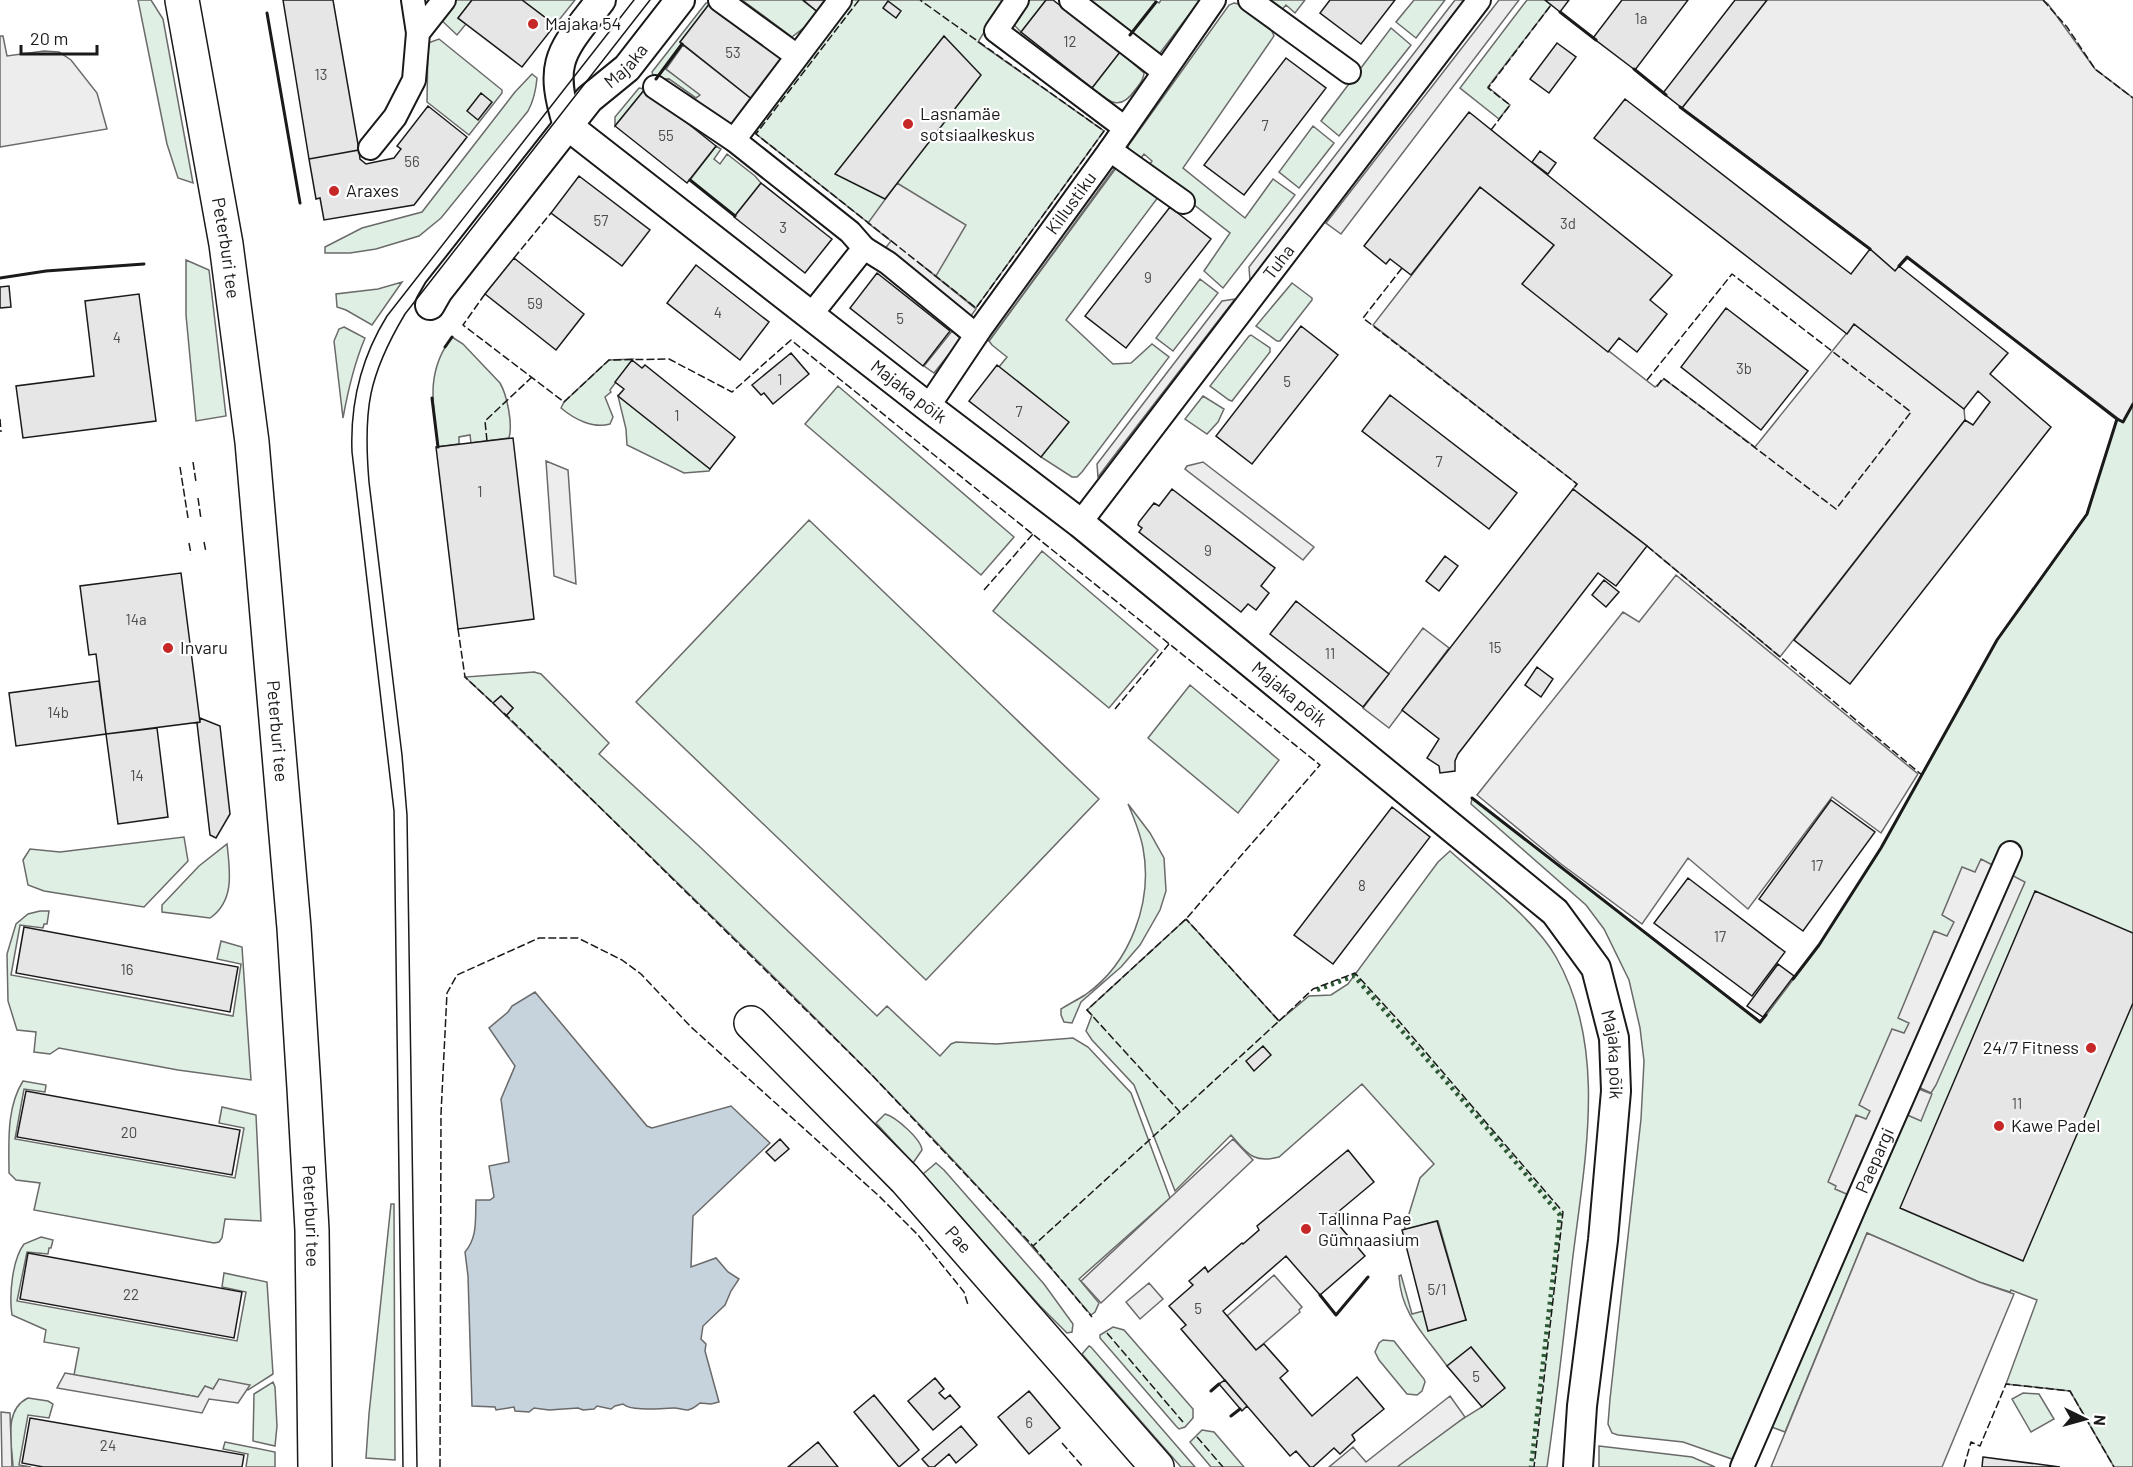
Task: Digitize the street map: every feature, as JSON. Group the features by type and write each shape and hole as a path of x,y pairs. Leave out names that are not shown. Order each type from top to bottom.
{"main road":[{"name":"Peterburi tee","path":"181,3 226,244 252,442 294,928 305,1100 312,1230 315,1467"},
{"name":"Pae","path":"751,1023 904,1179 1157,1467"}],"street":[{"path":"369,148 395,117 414,80 418,33 413,0"},
{"path":"418,33 444,0"},
{"path":"564,114 557,80 558,67 572,38 601,0"},
{"name":"Majaka","path":"430,305 438,291 490,224 564,114 589,99 627,68 680,0"},
{"path":"720,0 798,56"},
{"path":"734,140 840,0"},
{"path":"1017,0 996,32 1125,128"},
{"path":"1071,0 1164,71"},
{"name":"Killustiku","path":"927,407 1214,0"},
{"path":"1250,0 1348,72"},
{"name":"Tuha","path":"1080,523 1479,0"},
{"path":"655,87 734,140 850,232 864,248 888,263 976,335"},
{"name":"Majaka põik","path":"564,114 810,316 1080,523 1555,912 1596,968 1614,1038 1616,1090 1602,1240 1582,1406 1578,1467"},
{"path":"1110,150 1183,202"},
{"path":"810,316 864,248"},
{"name":"Paepargi","path":"1742,1467 2010,853"}],"green space":[{"path":"138,0 151,0 163,19 193,183 178,178 167,144"},
{"path":"450,0 472,0 458,18 466,24 457,35 438,17"},
{"path":"522,0 575,0 555,25"},
{"path":"742,0 802,0 819,13 792,37"},
{"path":"852,0 1004,0 978,42 1104,131 976,308 752,129"},
{"path":"1027,0 1046,0 1021,32 1015,26 1014,17"},
{"path":"1080,0 1154,0 1159,3 1161,0 1200,0 1160,53 1152,50"},
{"path":"1261,0 1305,0 1295,13 1286,5 1279,13"},
{"path":"1414,0 1445,0 1416,38 1396,22"},
{"path":"1527,0 1545,0 1551,5 1488,87 1510,105 1499,119 1460,88"},
{"path":"706,3 710,3 680,42 683,45 666,69 701,95 696,98 669,79 654,79 652,72"},
{"path":"1234,3 1258,15 1268,25 1274,36 1183,168 1245,218 1273,179 1295,195 1223,288 1204,271 1230,233 1147,168 1152,161 1144,154 1138,162 1129,152 1128,146 1229,5"},
{"path":"1391,28 1411,45 1339,136 1321,121"},
{"path":"439,39 502,90 469,135 427,102 428,43"},
{"path":"1120,52 1144,73 1144,76 1130,97 1119,103 1109,101 1092,88"},
{"path":"532,74 537,78 537,82 528,111 441,218 419,236 376,249 350,253 325,253 325,247 362,228 422,212 515,92"},
{"path":"639,88 645,89 615,126 615,117"},
{"path":"1313,126 1334,143 1299,188 1279,172"},
{"path":"716,146 721,149 714,159 720,164 727,154 761,183 735,216 690,180"},
{"path":"1116,168 1159,196 1066,320 1113,364 1131,363 1152,344 1169,357 1082,472 1077,477 1072,477 1041,457 1068,422 999,367 1007,357 989,341"},
{"path":"186,260 209,270 226,416 196,421 186,315"},
{"path":"1200,279 1218,293 1173,351 1156,338"},
{"path":"402,282 372,325 337,307 336,294 378,289"},
{"path":"1292,283 1312,300 1280,341 1277,341 1256,326"},
{"path":"344,327 365,338 352,377 343,418 334,341 339,329"},
{"path":"1251,335 1270,348 1270,352 1232,401 1210,386"},
{"path":"452,337 463,344 500,383 509,410 509,438 471,443 470,435 459,437 459,444 438,447 433,403 434,376 443,350"},
{"path":"633,359 610,390 611,392 605,397 613,417 610,424 590,424 561,408 564,402 609,360"},
{"path":"838,386 1014,537 981,575 805,424"},
{"path":"618,396 710,469 709,471 684,473 627,445 626,429"},
{"path":"1203,396 1224,409 1218,422 1207,434 1185,419"},
{"path":"2133,404 2133,1467 2114,1467 2070,1391 2006,1384 2037,1300 2011,1290 2010,1292 1979,1282 1867,1233 1785,1432 1761,1423 1744,1435 1732,1459 1683,1442 1612,1433 1608,1424 1610,1399 1641,1119 1644,1061 1640,1028 1629,980 1604,929 1586,905 1471,804 1472,798 1761,1022 1819,945 1881,848 1997,640 2087,515 2117,419 2123,422"},
{"path":"809,520 1099,799 926,980 636,702"},
{"path":"1042,551 1158,650 1109,708 993,611"},
{"path":"534,672 541,674 609,743 599,754 877,1016 887,1006 940,1056 956,1042 997,1044 1073,1038 1088,1047 1131,1093 1170,1198 1079,1279 1099,1303 1095,1312 1091,1315 952,1159 806,1008 506,716 513,708 501,696 493,703 465,677"},
{"path":"1190,685 1279,760 1238,813 1148,738"},
{"path":"1128,804 1150,833 1164,858 1166,891 1160,910 1140,945 1121,967 1081,1002 1072,1023 1064,1022 1061,1009 1085,995 1115,966 1135,929 1141,909 1145,889 1143,848"},
{"path":"184,837 188,861 144,907 44,891 28,885 23,860 30,849 60,852"},
{"path":"227,844 229,885 224,903 218,911 210,918 162,912 162,905 199,866"},
{"path":"1450,851 1522,915 1547,943 1572,993 1583,1030 1588,1068 1586,1147 1547,1467 1396,1467 1482,1407 1504,1388 1471,1347 1447,1366 1423,1335 1404,1302 1399,1276 1401,1275 1412,1314 1423,1311 1466,1320 1438,1221 1404,1230 1420,1178 1434,1164 1362,1084 1279,1157 1257,1158 1246,1152 1231,1135 1175,1191 1134,1085 1086,1031 1092,1015 1087,1010 1186,919 1279,1021 1309,996 1331,995 1348,984 1438,862"},
{"path":"49,911 47,924 44,924 43,928 20,925 11,975 233,1016 241,964 217,959 221,941 242,947 251,1080 178,1070 59,1048 50,1054 34,1052 36,1032 17,1030 8,1001 7,954 16,924 28,914"},
{"path":"23,1081 46,1085 45,1092 24,1089 15,1139 235,1178 244,1128 219,1123 222,1107 256,1115 261,1221 225,1219 222,1238 219,1242 214,1243 34,1210 40,1183 16,1180 9,1173 11,1114"},
{"path":"885,1114 907,1129 921,1145 922,1150 913,1163 876,1123"},
{"path":"936,1163 1044,1284 1073,1324 1072,1332 1067,1333 1040,1306 923,1174"},
{"path":"391,1204 394,1204 395,1460 366,1458"},
{"path":"41,1237 53,1240 51,1248 48,1254 27,1252 17,1301 237,1341 246,1292 222,1287 224,1273 267,1282 273,1374 248,1390 220,1381 213,1389 198,1397 74,1375 79,1348 44,1342 46,1330 12,1315 11,1288 17,1259 24,1244"},
{"path":"1113,1327 1124,1330 1193,1409 1193,1418 1185,1427 1179,1429 1176,1426 1100,1338 1100,1335"},
{"path":"1383,1340 1394,1341 1424,1379 1422,1391 1417,1395 1407,1394 1379,1360 1375,1352"},
{"path":"1089,1346 1195,1467 1181,1467 1082,1354"},
{"path":"273,1382 277,1426 275,1446 253,1441 254,1394"},
{"path":"2023,1393 2039,1394 2054,1419 2031,1432 2012,1399"},
{"path":"28,1398 53,1404 49,1418 28,1415 19,1465 31,1467 13,1467 12,1419 20,1403"},
{"path":"1202,1430 1214,1432 1244,1467 1211,1467 1190,1442"},
{"path":"225,1442 275,1452 275,1467 246,1467 248,1454 223,1449"},
{"path":"1599,1446 1692,1457 1715,1467 1599,1467"}],"shaded area":[{"path":"1455,0 1466,0 1250,281 1249,267"},
{"path":"1499,0 1519,0 1341,234 1326,223"},
{"path":"1767,0 2043,0 2095,69 2133,98 2133,404 2123,422 1908,258 1895,271 1870,249 1682,108"},
{"path":"0,36 3,36 7,56 44,51 59,52 71,60 97,93 107,129 0,147"},
{"path":"683,45 753,100 728,133 657,80 669,79 696,98 700,95 666,69"},
{"path":"1108,164 1114,169 989,341 982,336"},
{"path":"897,183 966,225 936,276 919,263 976,309 966,323 880,255 891,241 868,223"},
{"path":"1480,187 1554,245 1523,284 1655,387 1664,379 1755,447 1854,324 1964,409 1965,420 1780,657 1647,546 1573,489 1577,484 1373,325"},
{"path":"1235,299 1098,477 1097,464 1208,319 1222,301"},
{"path":"952,331 961,339 934,373 924,366"},
{"path":"546,461 568,470 576,584 554,576"},
{"path":"1203,462 1314,547 1303,560 1185,469 1187,466"},
{"path":"1676,575 1918,774 1881,833 1832,797 1748,909 1688,858 1642,924 1561,864 1477,795 1623,612 1639,622"},
{"path":"1423,628 1449,648 1389,728 1363,708"},
{"path":"1981,859 2025,882 1936,1085 1931,1093 1910,1083 1858,1199 1835,1189 1836,1186 1828,1182 1856,1115 1866,1119 1870,1111 1859,1105 1892,1029 1904,1033 1909,1023 1898,1018 1934,931 1947,936 1954,922 1942,915 1962,867 1975,872"},
{"path":"535,992 647,1126 652,1128 731,1106 770,1143 693,1216 691,1267 716,1258 728,1272 739,1279 725,1305 703,1326 701,1339 706,1344 705,1351 719,1402 700,1403 688,1410 640,1409 623,1404 611,1409 597,1406 594,1409 583,1410 534,1408 529,1412 515,1411 514,1407 496,1410 495,1407 472,1406 468,1276 465,1252 474,1234 476,1200 490,1200 494,1197 489,1166 509,1162 501,1099 515,1066 489,1028 512,1006"},
{"path":"1916,1088 1932,1094 1921,1121 1905,1114"},
{"path":"1233,1139 1253,1160 1101,1303 1081,1281"},
{"path":"1867,1233 1979,1282 2014,1294 1942,1467 1771,1467"},
{"path":"1274,1275 1302,1307 1300,1312 1256,1350 1227,1316"},
{"path":"1149,1283 1163,1299 1140,1319 1126,1302"},
{"path":"65,1373 198,1397 205,1386 213,1389 219,1379 250,1385 238,1403 209,1399 202,1413 57,1388"},
{"path":"1450,1396 1465,1417 1397,1467 1329,1467 1353,1447 1366,1462"},
{"path":"1,1412 10,1413 12,1467 2,1467"}],"building":[{"path":"283,0 333,0 359,150 309,159"},
{"path":"472,0 522,0 555,25 522,67 458,18"},
{"path":"803,0 830,0 819,13"},
{"path":"1046,0 1053,0 1120,52 1092,88 1021,32"},
{"path":"1330,0 1395,0 1361,44 1320,13"},
{"path":"1545,0 1569,0 1560,12"},
{"path":"1622,0 1688,0 1635,70 1593,38"},
{"path":"1735,0 1767,0 1682,108 1663,93"},
{"path":"888,1 901,11 896,18 883,8"},
{"path":"710,3 784,61 753,100 680,42"},
{"name":"Lasnamäe sotsiaalkeskus","path":"944,36 981,75 885,199 835,174"},
{"path":"1557,43 1576,57 1549,93 1530,79"},
{"path":"1286,58 1326,88 1244,195 1204,165"},
{"path":"645,89 716,146 687,183 615,126"},
{"path":"481,93 492,102 478,120 467,111"},
{"path":"1625,99 1851,274 1870,249 1895,271 1899,266 2008,353 1990,374 2051,427 1850,684 1794,640 1965,420 1973,425 1990,402 1978,391 1964,409 1854,324 1847,334 1594,138"},
{"path":"428,106 467,137 414,205 324,220 320,198 316,199 309,159 359,150 360,159 366,164 394,158 401,149 397,146"},
{"path":"1469,112 1672,275 1650,300 1667,314 1637,352 1619,338 1608,352 1522,284 1554,245 1480,187 1411,275 1390,259 1386,264 1364,246"},
{"path":"1540,151 1556,163 1548,174 1532,162"},
{"path":"579,176 650,230 622,266 551,213"},
{"path":"761,183 832,239 805,273 734,217"},
{"path":"1170,207 1211,239 1126,348 1085,316"},
{"path":"514,258 584,314 556,350 485,294"},
{"path":"696,265 769,322 740,360 667,303"},
{"path":"877,273 950,331 923,366 850,308"},
{"path":"9,286 11,307 0,308 0,287"},
{"path":"139,294 156,421 23,438 16,386 94,376 85,301"},
{"path":"1726,308 1808,371 1761,430 1681,367"},
{"path":"1301,326 1338,355 1252,464 1216,436"},
{"path":"791,353 809,374 773,404 764,393 761,395 752,385"},
{"path":"632,360 642,368 645,365 735,437 710,469 618,396 624,389 615,382"},
{"path":"997,365 1069,422 1041,457 969,401"},
{"path":"1390,395 1517,493 1489,529 1362,431"},
{"path":"513,438 534,619 458,629 436,447"},
{"path":"1172,489 1275,568 1261,586 1269,593 1256,610 1248,604 1241,612 1139,532 1142,528 1138,525 1139,522 1154,503 1159,506"},
{"path":"1573,489 1647,546 1616,586 1598,573 1458,754 1455,771 1440,773 1439,766 1427,758 1439,739 1402,710"},
{"path":"1445,556 1458,566 1439,591 1426,581"},
{"path":"181,573 200,722 106,734 96,654 89,655 80,586"},
{"path":"1604,580 1619,592 1606,607 1592,595"},
{"path":"1296,601 1389,674 1363,707 1270,634"},
{"path":"1537,667 1553,679 1541,697 1525,685"},
{"path":"99,681 106,734 16,746 9,693"},
{"path":"501,696 513,708 506,716 493,703"},
{"path":"200,718 220,726 230,814 216,838 210,835 197,723 200,722"},
{"path":"157,728 168,817 118,824 106,734"},
{"path":"1831,800 1875,832 1803,931 1759,899"},
{"path":"1392,807 1430,837 1333,964 1294,935"},
{"path":"1688,878 1785,952 1752,996 1654,923"},
{"path":"2035,891 2133,933 2133,1003 2023,1261 1900,1208"},
{"path":"24,927 238,967 230,1012 16,973"},
{"path":"1778,964 1794,976 1763,1017 1747,1006"},
{"path":"1263,1046 1271,1055 1254,1071 1246,1061"},
{"path":"26,1091 240,1130 232,1175 17,1137"},
{"path":"780,1139 789,1149 775,1161 766,1152"},
{"path":"1348,1150 1374,1182 1332,1217 1365,1256 1320,1295 1286,1256 1223,1311 1256,1350 1264,1344 1288,1371 1280,1378 1312,1416 1357,1377 1384,1409 1352,1435 1355,1440 1340,1454 1334,1448 1313,1467 1310,1467 1296,1451 1290,1456 1181,1329 1186,1325 1169,1306 1193,1285 1189,1281 1205,1267 1208,1272 1243,1244 1259,1230 1257,1226"},
{"path":"1437,1221 1466,1320 1428,1331 1402,1230"},
{"path":"28,1253 242,1292 234,1338 20,1299"},
{"path":"1471,1347 1505,1388 1482,1407 1447,1366"},
{"path":"935,1378 944,1389 939,1393 945,1399 950,1395 960,1407 933,1430 908,1401"},
{"path":"1225,1380 1247,1406 1242,1411 1219,1384"},
{"path":"1029,1391 1060,1428 1029,1454 998,1417"},
{"path":"874,1395 919,1450 899,1467 854,1412"},
{"path":"30,1418 244,1455 242,1467 43,1467 22,1463"},
{"path":"961,1426 977,1445 956,1463 949,1454 934,1467 929,1467 922,1459"},
{"path":"818,1442 838,1467 788,1467"},
{"path":"1983,1457 2060,1467 1982,1467"}],"tram line":[{"path":"403,1467 394,811 352,452 355,399 370,348 387,316 634,0"},
{"path":"417,1467 407,815 402,755 369,482 367,434 371,394 383,356 405,314 650,0"}],"hedge":[{"path":"1317,990 1354,976 1560,1215 1531,1467"}],"fence":[{"path":"859,0 756,134 976,308 1104,131 920,0"},
{"path":"2043,0 2067,27 2095,69 2133,98"},
{"path":"1491,130 1510,105 1488,88 1551,5"},
{"path":"514,258 551,213"},
{"path":"1402,268 1363,318 1577,484 1573,489"},
{"path":"1647,380 1732,274 1911,412 1836,509 1663,378 1656,388"},
{"path":"485,294 463,325 564,402 609,360 669,359 732,392 791,340 1320,765 1186,919 1087,1010 1180,1112 1279,1021 1186,919"},
{"path":"487,441 485,421 532,377"},
{"path":"0,419 1,432"},
{"path":"193,462 196,482"},
{"path":"180,467 188,518"},
{"path":"198,498 201,519"},
{"path":"984,590 1033,534"},
{"path":"204,542 206,552"},
{"path":"189,543 191,554"},
{"path":"1647,546 1922,775"},
{"path":"458,629 465,677 495,705"},
{"path":"1115,709 1169,644"},
{"path":"504,713 871,1074 1033,1246 1180,1112"},
{"path":"440,1467 441,1114 447,993 457,975 539,938 578,938 622,960 641,974 691,1027 879,1196 918,1235 964,1292 968,1305"},
{"path":"1279,1021 1313,989 1355,973 1563,1212 1534,1467"},
{"path":"1033,1246 1092,1317"},
{"path":"1107,1333 1183,1422"},
{"path":"1964,1467 1971,1442 1980,1446 2006,1384 2070,1391 2114,1467"},
{"path":"1197,1437 1223,1467"},
{"path":"1062,1443 1083,1467"}],"wall":[{"path":"1130,35 1156,2"},
{"path":"1560,12 1596,40"},
{"path":"267,13 300,203"},
{"path":"656,79 682,44"},
{"path":"1634,69 1666,95"},
{"path":"1680,107 1870,249"},
{"path":"690,180 735,216"},
{"path":"1899,266 1907,257 2117,419"},
{"path":"0,278 46,271 144,264"},
{"path":"445,347 452,337"},
{"path":"432,398 438,447"},
{"path":"1793,979 1819,945 1881,848 1997,640 2087,514 2117,419 2123,422 2133,404"},
{"path":"1472,798 1760,1022 1766,1015"},
{"path":"1320,1295 1336,1315 1368,1277"},
{"path":"1211,1391 1219,1384"},
{"path":"1231,1416 1240,1409"}],"place":[{"name":"Majaka 54","path":"533,24"},
{"name":"Lasnamäe sotsiaalkeskus","path":"908,124"},
{"name":"Araxes","path":"334,191"},
{"name":"Invaru","path":"168,648"},
{"name":"24/7 Fitness","path":"2091,1048"},
{"name":"Kawe Padel","path":"1999,1126"},
{"name":"Tallinna Pae Gümnaasium","path":"1306,1229"}]}
